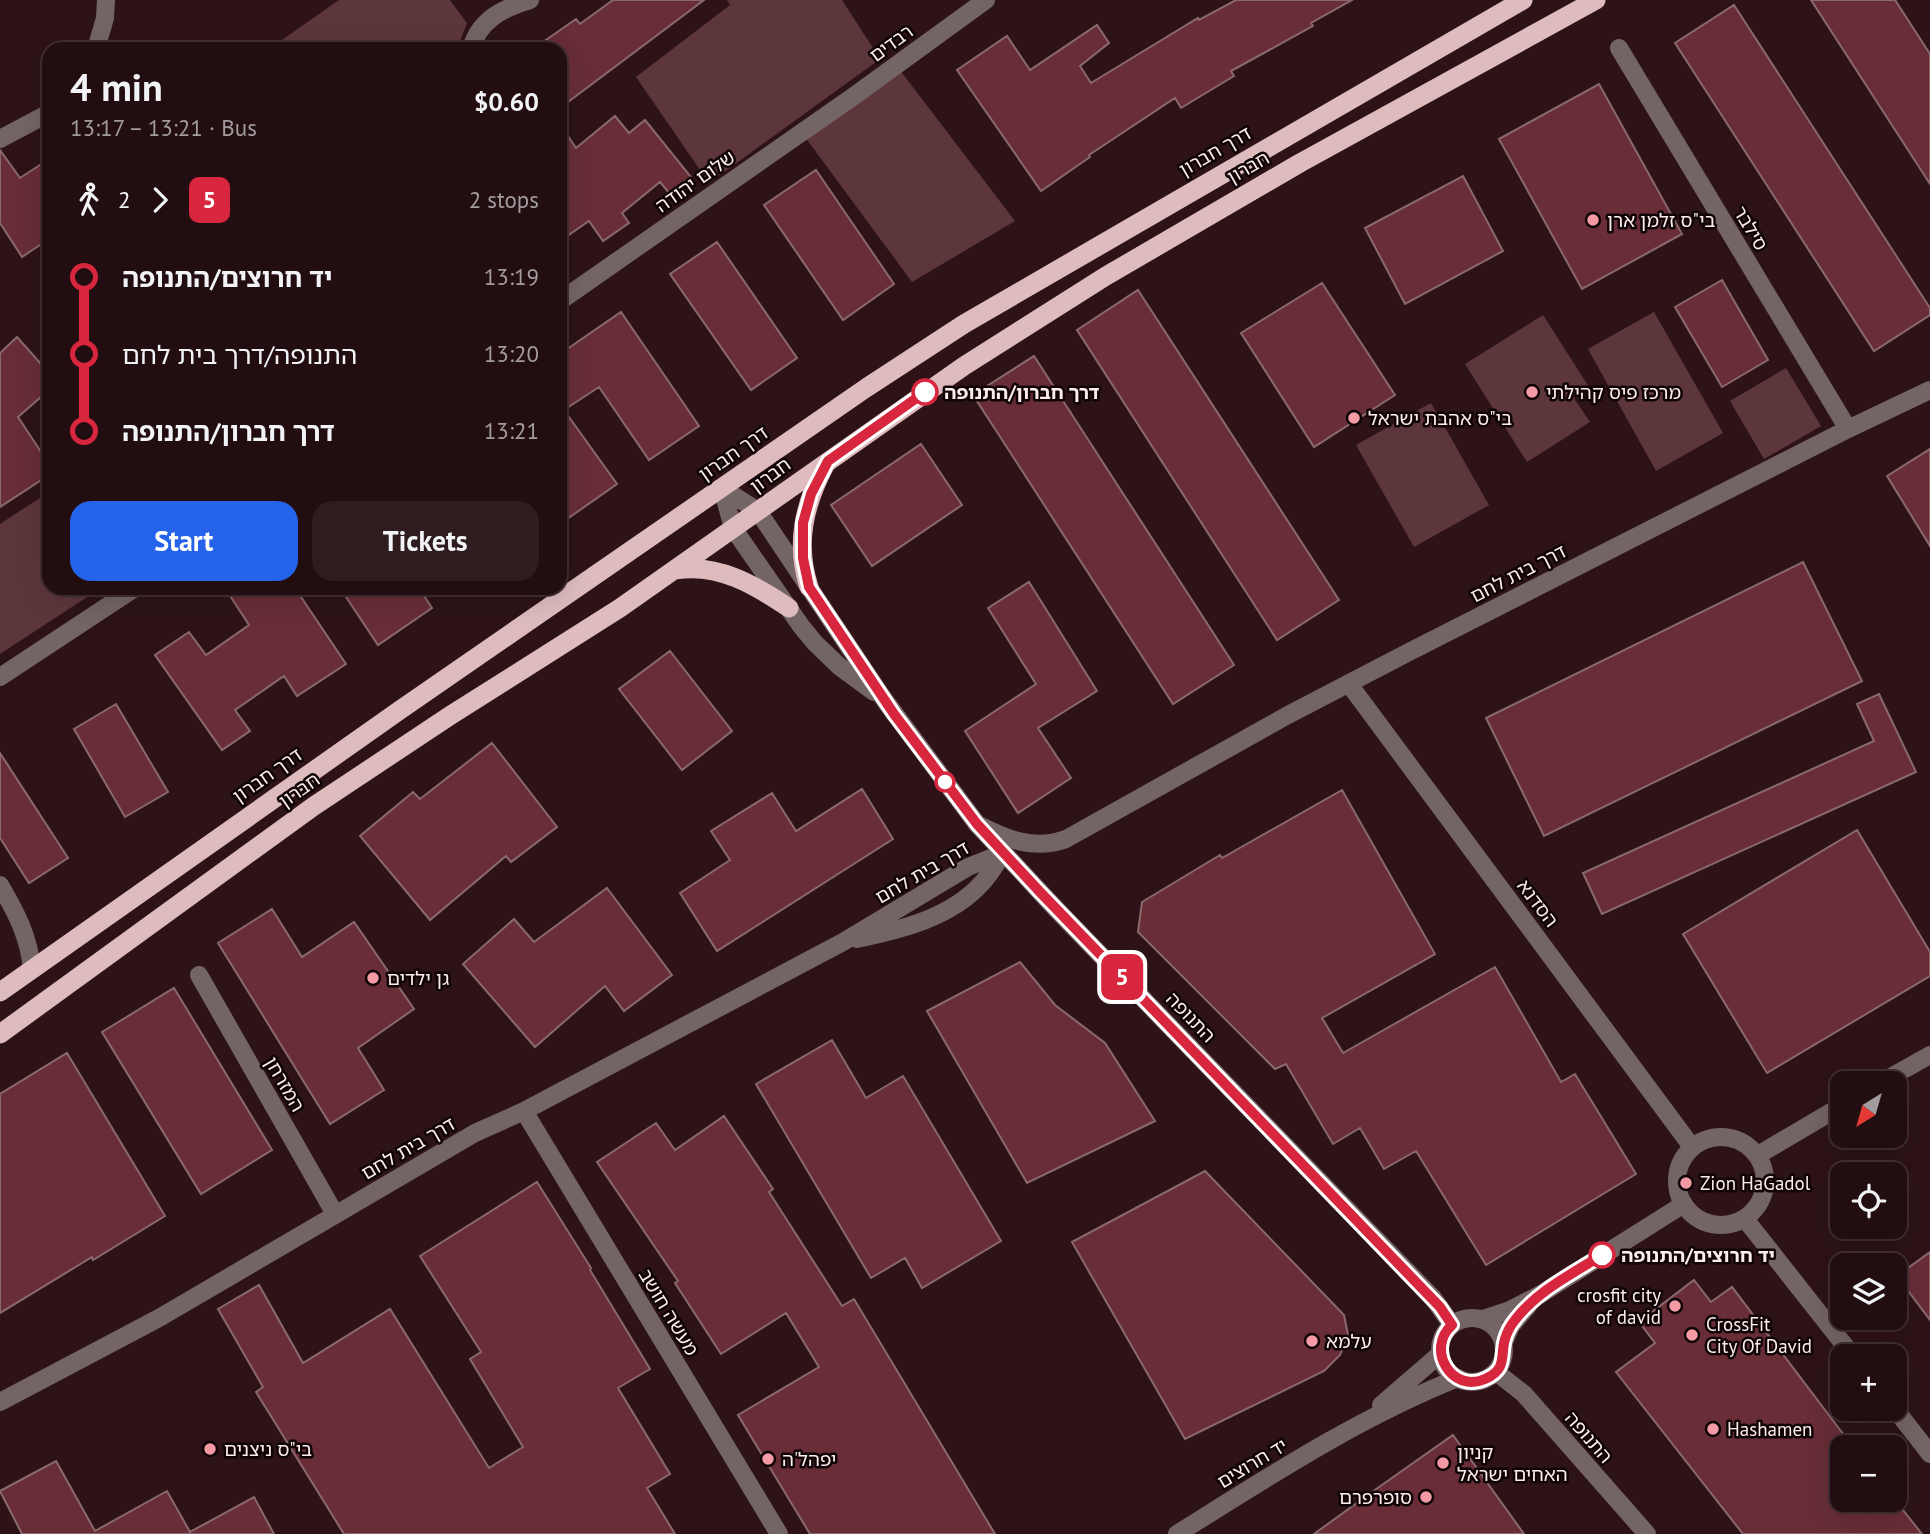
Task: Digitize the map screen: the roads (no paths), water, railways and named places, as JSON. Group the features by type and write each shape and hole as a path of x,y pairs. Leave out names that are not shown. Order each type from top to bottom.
{"highway":[{"name":"דרך חברון","path":"0,992 247,817 866,388 995,304 1523,0"},
{"name":"חברון","path":"0,1034 314,806 675,570 964,366 1106,276 1300,163 1597,0"},
{"path":"809,587 803,558 803,523 811,494 828,461"},
{"path":"675,570 692,568 722,573 760,590 789,608"}],"street":[{"path":"98,42 105,18 106,0"},
{"path":"473,42 475,34 496,13 530,0"},
{"name":"רבדים","path":"855,96 986,0"},
{"name":"סילבר","path":"1619,48 1848,429"},
{"name":"שלום יהודה","path":"567,296 855,96"},
{"path":"0,139 42,117"},
{"name":"דרך בית לחם","path":"977,824 1032,845 1046,845 1066,839 1349,684 1848,429 1930,390"},
{"name":"התנופה","path":"722,488 758,511 883,698 977,824 1433,1298 1452,1325"},
{"name":"התנופה","path":"722,488 733,528 789,608 825,653 883,698"},
{"path":"0,677 124,595"},
{"name":"הסדנא","path":"1349,684 1692,1147"},
{"name":"דרך בית לחם","path":"843,942 907,927 949,908 977,889 1003,853"},
{"name":"דרך בית לחם","path":"0,1402 159,1318 475,1133 524,1111 843,942 968,867 1003,853"},
{"path":"0,885 25,933 32,969"},
{"name":"המזרחן","path":"199,975 335,1214"},
{"path":"1901,1071 1930,1055"},
{"name":"מעשה חושב","path":"524,1111 779,1534"},
{"path":"1758,1155 1830,1113"},
{"path":"1719,1136 1741,1142 1758,1155 1764,1168 1766,1183 1756,1210 1745,1219 1716,1225 1702,1221 1684,1204 1677,1186 1678,1172 1683,1158 1692,1147 1705,1139 1719,1136"},
{"path":"1483,1320 1541,1294 1684,1204"},
{"path":"1745,1219 1844,1344"},
{"path":"1504,1342 1496,1328 1483,1320 1466,1318 1452,1325 1442,1338 1440,1354 1446,1368 1458,1378 1478,1382 1496,1372 1504,1358 1504,1342 1516,1318 1541,1294"},
{"name":"יד חרוצים","path":"1350,1428 1440,1354"},
{"name":"התנופה","path":"1496,1372 1524,1394 1647,1534"},
{"name":"יד חרוצים","path":"1177,1534 1350,1428 1458,1378"},
{"path":"1904,1421 1930,1454"}],"place":[{"name":"בי\"ס זלמן ארן","path":"1593,220"},
{"name":"דרך חברון/התנופה","path":"925,392"},
{"name":"מרכז פיס קהילתי","path":"1532,392"},
{"name":"בי\"ס אהבת ישראל","path":"1354,418"},
{"name":"גן ילדים","path":"373,978"},
{"name":"Zion HaGadol","path":"1686,1183"},
{"name":"יד חרוצים/התנופה","path":"1602,1255"},
{"name":"crosfit city of david","path":"1675,1306"},
{"name":"CrossFit City Of David","path":"1692,1335"},
{"name":"עלמא","path":"1312,1341"},
{"name":"Hashamen","path":"1713,1429"},
{"name":"בי\"ס ניצנים","path":"210,1449"},
{"name":"יפהל'ה","path":"768,1459"},
{"name":"קניון האחים ישראל","path":"1443,1463"},
{"name":"סופרפרם","path":"1426,1497"}]}
